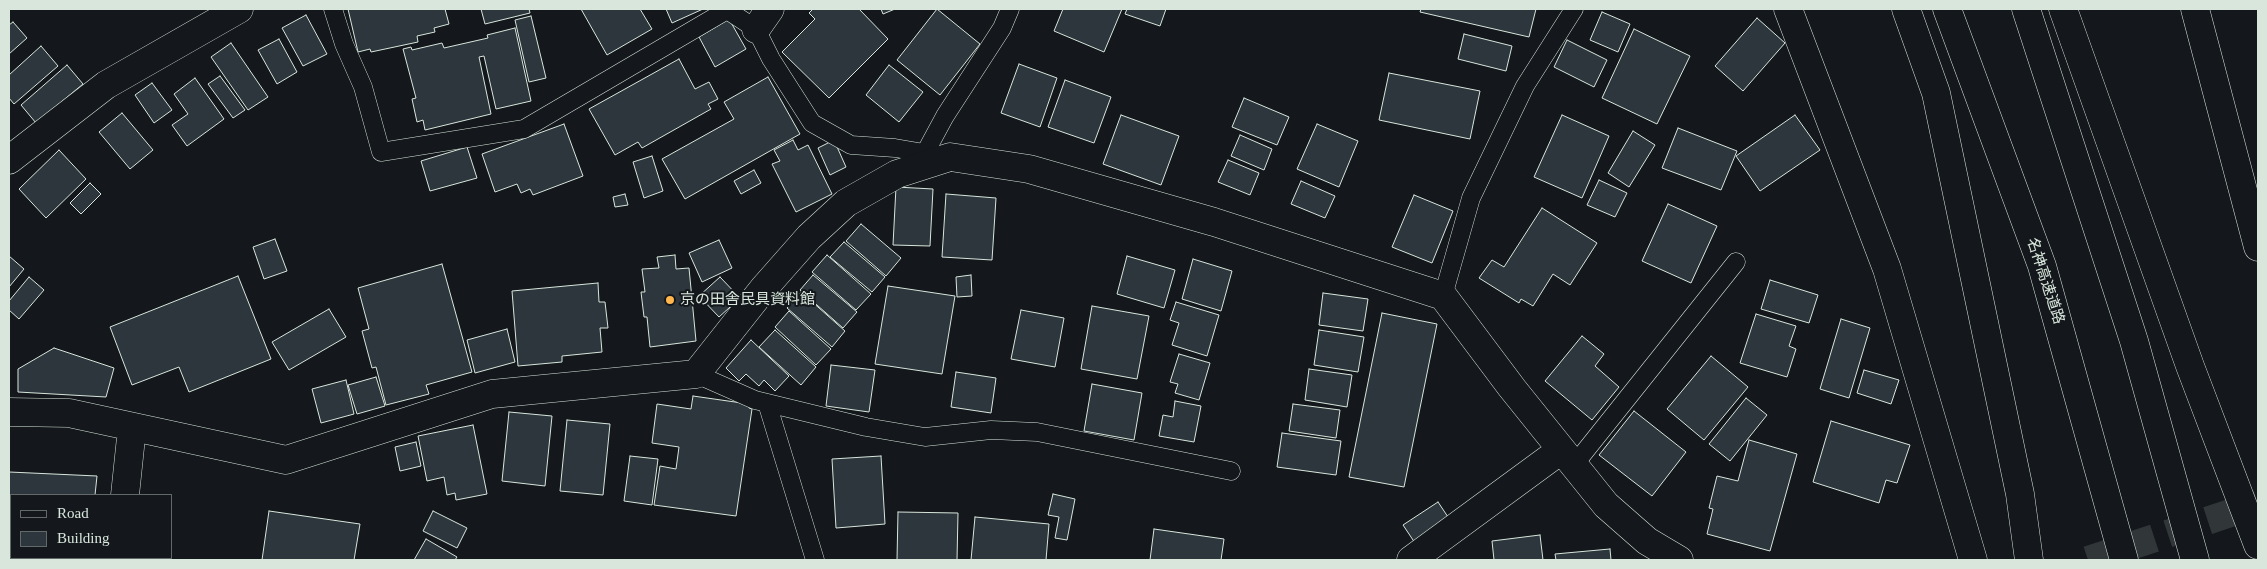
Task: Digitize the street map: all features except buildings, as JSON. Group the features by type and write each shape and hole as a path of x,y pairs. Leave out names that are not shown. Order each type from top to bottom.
{"main road":[{"path":"10,157 106,85 239,9"},
{"path":"1788,9 1887,269 1973,560"},
{"path":"1906,9 1936,93 2016,475 2029,560"},
{"name":"名神高速道路","path":"1947,9 2042,266 2124,560"},
{"path":"2026,9 2134,341 2195,560"},
{"path":"2063,9 2190,366 2258,545"},
{"path":"2195,9 2258,248"},
{"path":"9,412 69,413 286,460 492,394 696,374 776,273 809,237 846,203 897,174 938,155 1029,169 1214,222 1443,296 1567,458 1646,551 1680,560"},
{"path":"125,494 132,428"},
{"path":"1411,560 1567,458"}],"lane":[{"path":"333,9 344,44 363,87 381,152 524,129 727,10 763,19 772,58 812,123 850,144 938,155 945,116 1002,28 1010,9"},
{"path":"1443,296 1471,198 1525,86 1574,9"},
{"path":"1567,458 1736,262"},
{"path":"696,374 755,400 866,427 925,437 991,430 1038,432 1230,470"},
{"path":"767,403 815,560"}],"tunnel":[{"path":"2088,560 2258,504"}],"place":[{"name":"京の田舎民具資料館","path":"670,300"}]}
